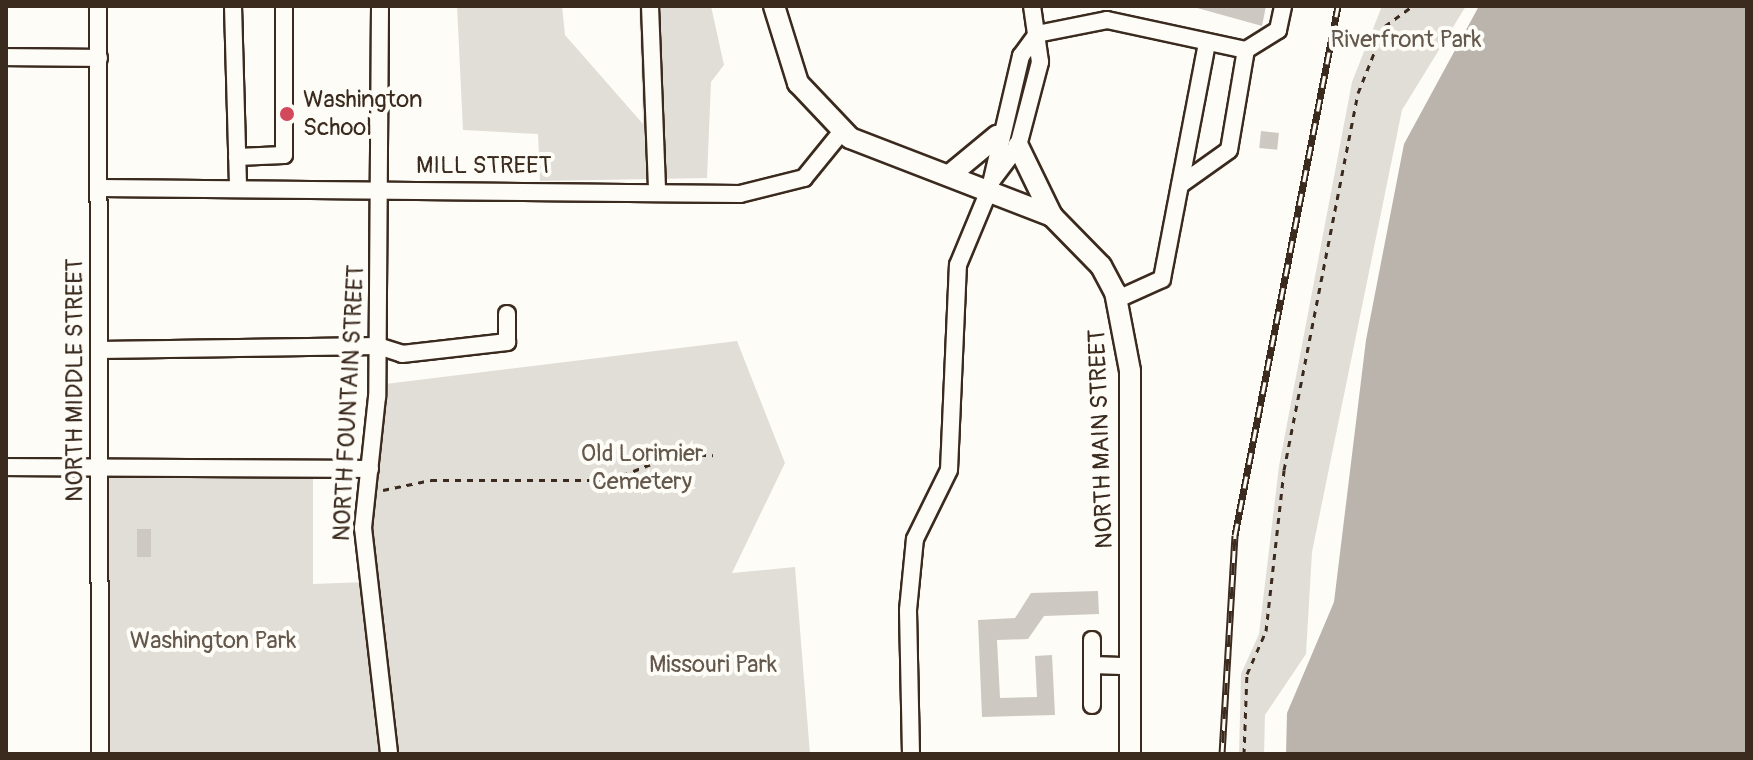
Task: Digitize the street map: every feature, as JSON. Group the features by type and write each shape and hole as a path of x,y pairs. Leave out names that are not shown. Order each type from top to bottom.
{"main road":[{"name":"NORTH MAIN STREET","path":"774,6 798,83 843,130 903,162 992,183 1052,216 1101,266 1118,299 1131,397 1130,754"},
{"path":"951,174 997,136"},
{"path":"1018,146 1052,216"}],"street":[{"name":"NORTH MIDDLE STREET","path":"98,6 100,754"},
{"path":"233,6 238,189"},
{"path":"237,157 284,155 284,6"},
{"name":"NORTH FOUNTAIN STREET","path":"380,6 383,190 378,346 368,489 367,582 389,754"},
{"path":"650,6 657,190"},
{"path":"911,754 908,610 915,539 949,470 958,265 992,183 1018,146 1040,62 1032,6"},
{"path":"992,183 997,136 1021,56 1037,34 1107,20 1246,50 1278,30 1283,6"},
{"path":"1118,299 1162,279 1207,42"},
{"path":"1180,185 1229,150 1246,50"},
{"path":"6,57 99,58"},
{"name":"MILL STREET","path":"99,188 775,191 804,178 843,130"},
{"path":"99,350 378,346 402,354 507,342 507,314"},
{"path":"6,467 370,469"},
{"path":"1092,640 1092,705"},
{"path":"1092,665 1129,666"}],"path":[{"path":"1244,754 1247,674 1266,631 1284,470 1358,93 1385,26 1413,6"},
{"path":"368,489 431,480 611,480 676,454 713,455"}],"green space":[{"path":"457,6 562,6 565,35 643,124 639,6 711,6 724,65 711,82 707,178 540,181 538,134 463,130"},
{"name":"Riverfront Park","path":"1382,6 1466,6 1402,110 1312,552 1306,654 1265,715 1264,754 1239,754 1241,674 1259,634 1279,466 1352,82"},
{"path":"737,341 785,463 732,573 795,567 810,754 100,754 99,469 313,469 313,584 367,582 377,385"}],"shaded area":[{"path":"1479,6 1747,6 1747,754 1286,754 1287,713 1334,602 1366,340 1404,144"}],"building":[{"path":"1190,6 1266,6 1262,26"},
{"path":"1261,131 1279,133 1277,150 1259,148"},
{"path":"137,529 151,529 151,557 137,557"},
{"path":"1098,591 1099,614 1044,616 1028,639 997,640 1000,698 1037,697 1035,656 1052,655 1055,715 982,717 978,620 1015,618 1031,593"}],"railway":[{"path":"1222,754 1235,535 1338,6"}],"place":[{"name":"Washington School","path":"287,114"}],"park label":[{"name":"Old Lorimier Cemetery","path":"642,468"},
{"name":"Washington Park","path":"213,641"},
{"name":"Missouri Park","path":"713,665"}]}
